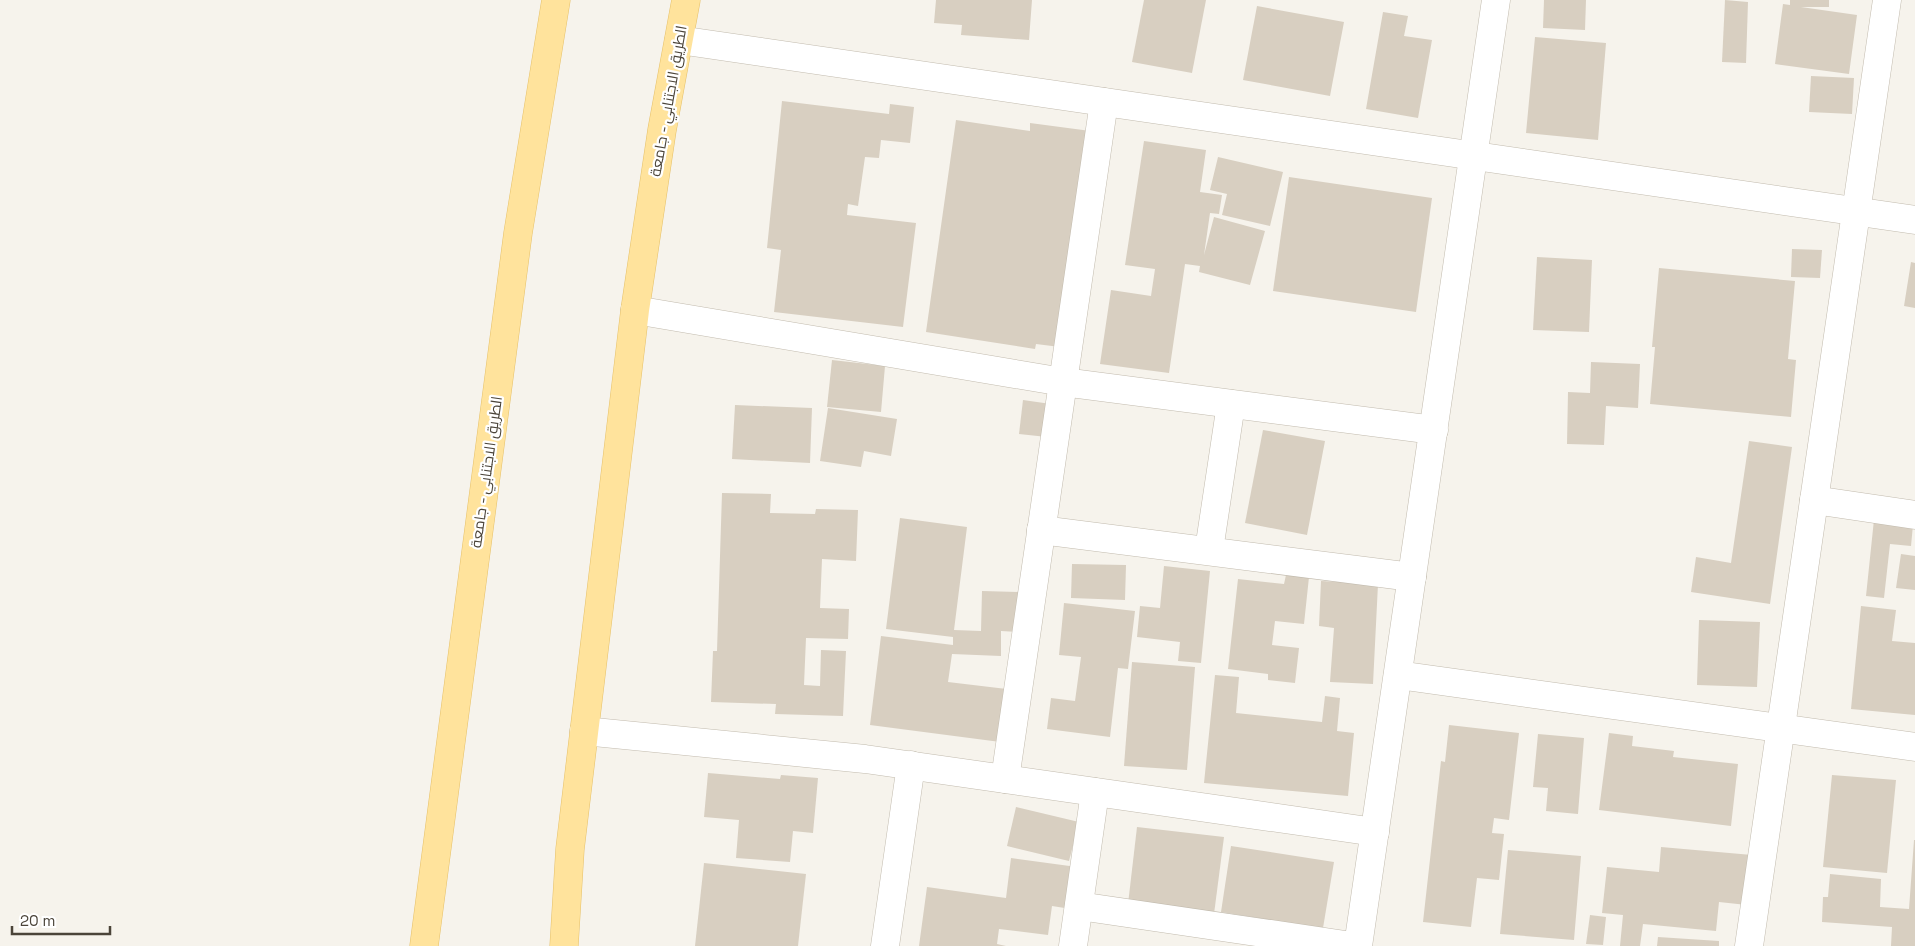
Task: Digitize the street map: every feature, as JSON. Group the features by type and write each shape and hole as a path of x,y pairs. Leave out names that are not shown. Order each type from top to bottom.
{"main road":[{"name":"الطريق الاجتنابي - جامعة","path":"424,946 518,233 556,0"},
{"name":"الطريق الاجتنابي - جامعة","path":"564,946 570,849 635,310 662,130 686,0"}],"street":[{"path":"1358,946 1496,0"},
{"path":"1749,946 1887,0"},
{"path":"679,40 1915,220"},
{"path":"1005,778 1104,102"},
{"path":"635,310 1063,382 1434,430"},
{"path":"1210,550 1231,404"},
{"path":"1814,500 1915,514"},
{"path":"1041,530 1412,577"},
{"path":"1398,675 1915,747"},
{"path":"584,731 865,758 1375,832"},
{"path":"886,946 911,765"},
{"path":"1073,946 1095,792"},
{"path":"1078,906 1352,946"}],"building":[{"path":"936,0 1032,0 1029,40 961,35 962,25 934,23"},
{"path":"1144,0 1206,0 1192,73 1132,62"},
{"path":"1544,0 1586,0 1585,30 1543,28"},
{"path":"1725,0 1748,2 1746,63 1722,62"},
{"path":"1790,0 1829,0 1829,7 1801,7 1857,15 1849,74 1775,64 1783,4 1790,5"},
{"path":"1257,6 1344,22 1330,96 1243,80"},
{"path":"1383,12 1408,16 1404,36 1432,40 1418,118 1366,109"},
{"path":"1535,37 1606,43 1598,140 1526,133"},
{"path":"1811,76 1854,78 1852,114 1809,112"},
{"path":"782,101 889,114 890,104 914,107 910,143 881,140 879,158 865,157 858,206 848,204 847,215 916,223 903,327 774,312 781,250 767,248"},
{"path":"956,120 1030,131 1030,123 1098,132 1068,348 1036,344 1035,349 926,332"},
{"path":"1144,141 1206,150 1200,192 1222,195 1219,214 1210,213 1204,255 1214,217 1265,231 1250,285 1199,272 1200,266 1185,264 1169,373 1100,364 1111,290 1151,296 1155,269 1125,265"},
{"path":"1218,157 1283,172 1270,226 1222,215 1227,194 1210,190"},
{"path":"1289,177 1432,198 1416,312 1273,291"},
{"path":"1792,249 1822,250 1820,278 1791,277"},
{"path":"1537,257 1592,260 1589,332 1533,330"},
{"path":"1911,262 1915,263 1915,308 1904,306"},
{"path":"1659,268 1795,281 1788,359 1796,360 1791,417 1650,404 1655,347 1652,347"},
{"path":"832,360 885,366 881,412 827,407"},
{"path":"1591,362 1640,364 1638,408 1606,406 1604,445 1567,444 1568,392 1590,393"},
{"path":"1023,400 1051,404 1047,437 1019,434"},
{"path":"735,405 812,408 810,463 732,459"},
{"path":"828,408 897,419 891,456 864,451 861,467 820,461"},
{"path":"1263,430 1325,441 1307,535 1245,523"},
{"path":"1749,441 1792,447 1770,604 1691,592 1696,557 1731,563"},
{"path":"722,493 771,494 770,513 815,514 816,509 858,510 856,561 822,559 820,608 849,609 848,639 806,638 804,685 820,686 821,650 846,651 843,716 775,714 776,704 711,702 713,651 717,651"},
{"path":"1875,510 1914,514 1911,546 1890,544 1884,598 1866,596"},
{"path":"900,518 967,527 954,630 981,631 982,591 1021,592 1019,632 1001,631 1001,656 952,654 948,682 1015,690 1008,743 870,725 881,636 953,645 953,637 886,629"},
{"path":"1901,554 1915,556 1915,590 1896,588"},
{"path":"1072,564 1126,565 1125,600 1071,598"},
{"path":"1164,566 1210,571 1201,663 1178,661 1180,642 1137,637 1140,606 1160,608"},
{"path":"1286,575 1309,577 1304,624 1275,621 1272,645 1299,648 1295,683 1268,680 1268,674 1228,669 1238,579 1284,584"},
{"path":"1321,581 1378,584 1373,684 1330,682 1334,628 1319,626"},
{"path":"1064,603 1135,611 1128,669 1118,668 1110,737 1047,729 1051,698 1075,701 1081,657 1059,655"},
{"path":"1861,606 1896,610 1892,641 1915,643 1915,715 1851,709"},
{"path":"1699,620 1760,622 1757,687 1697,685"},
{"path":"1132,662 1195,667 1187,770 1124,766"},
{"path":"1215,675 1239,677 1236,713 1322,722 1325,696 1340,698 1337,731 1354,733 1348,796 1204,783"},
{"path":"1449,725 1519,733 1509,820 1494,818 1492,833 1504,834 1499,880 1477,878 1471,927 1423,922 1441,761 1445,762"},
{"path":"1609,733 1633,736 1632,746 1674,751 1673,757 1738,764 1731,826 1599,810"},
{"path":"1538,734 1584,738 1578,814 1546,811 1548,788 1533,787"},
{"path":"708,773 780,779 781,775 818,778 813,833 793,831 790,862 736,858 739,820 704,817"},
{"path":"1832,775 1896,780 1887,873 1823,867"},
{"path":"1016,807 1079,822 1069,861 1007,846"},
{"path":"1137,827 1224,837 1214,914 1128,904"},
{"path":"1914,840 1915,946 1891,946 1892,927 1822,922 1823,897 1828,897 1830,874 1881,879 1880,907 1909,909"},
{"path":"1231,846 1334,862 1323,928 1221,912"},
{"path":"1661,847 1752,855 1747,905 1719,902 1716,931 1643,924 1640,946 1620,946 1623,915 1602,913 1607,867 1659,872"},
{"path":"1508,850 1581,856 1574,940 1500,934"},
{"path":"1011,858 1077,867 1071,909 1052,906 1048,935 999,929 997,944 1006,946 919,946 927,887 1006,898"},
{"path":"704,863 806,874 798,946 695,946"},
{"path":"1590,915 1606,917 1603,945 1586,944"},
{"path":"1658,937 1719,941 1719,946 1657,946"}]}
